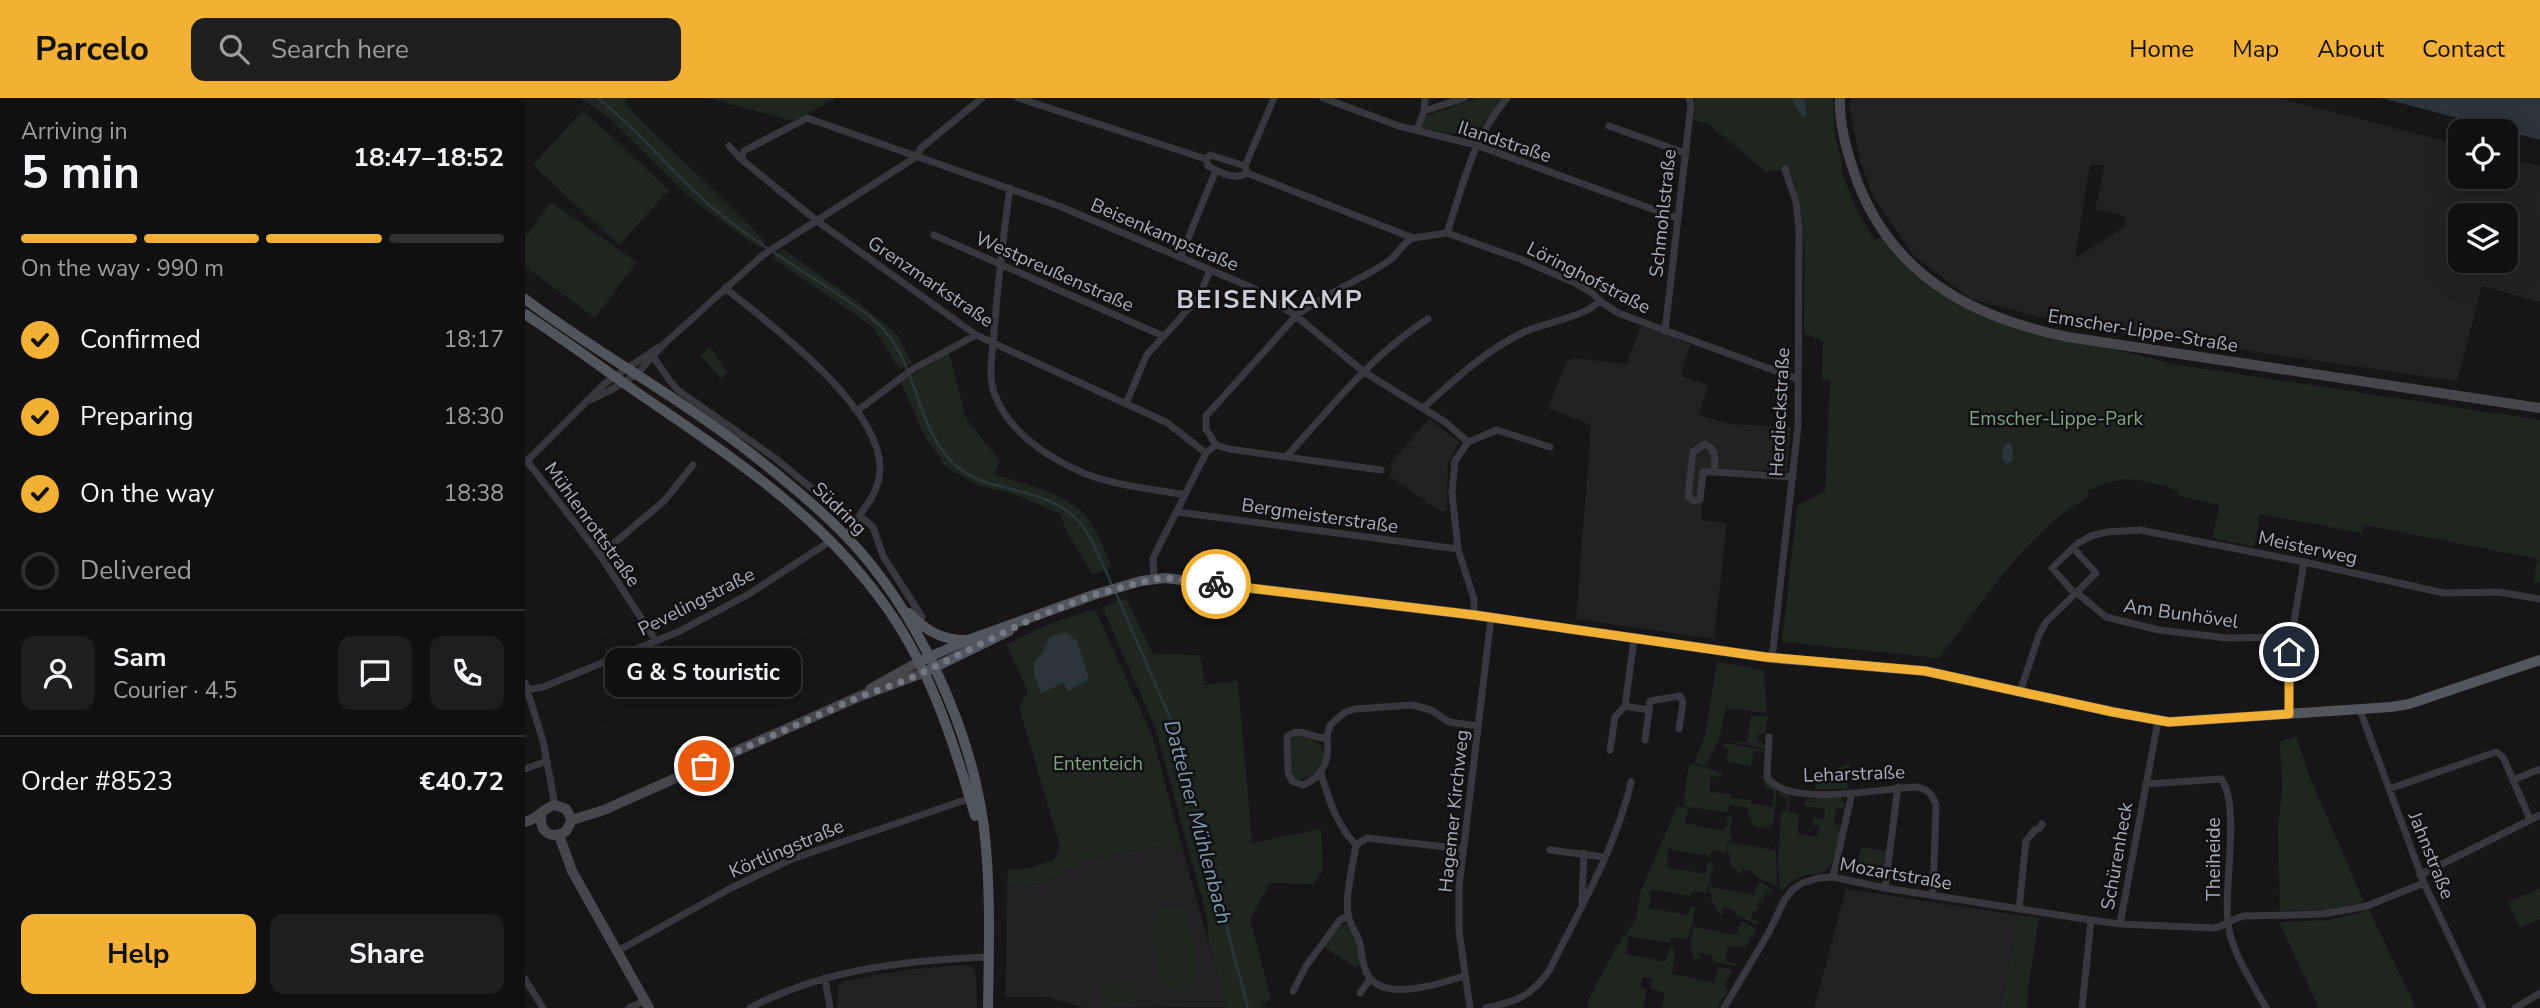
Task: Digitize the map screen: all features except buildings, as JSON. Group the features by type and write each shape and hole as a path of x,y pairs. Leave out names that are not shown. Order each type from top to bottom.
{"main road":[{"name":"Südring","path":"525,299 743,447 809,501 846,536 895,598 926,665 974,797 986,852 988,1008"},
{"name":"Südring","path":"525,314 774,488 832,540 858,569 926,665"},
{"path":"926,665 968,640 1119,586 1165,578 1474,615 1772,658 1925,671 2169,722 2360,710 2409,704 2540,660"},
{"path":"895,598 920,624 933,633 952,640 968,640"},
{"path":"926,665 1036,617"}],"street":[{"path":"619,379 626,367 664,344 763,255 916,157 921,148 982,98"},
{"name":"Löringhofstraße","path":"1018,98 1206,159"},
{"path":"1246,170 1274,98"},
{"name":"Ilandstraße","path":"1323,98 1336,100 1417,130 1476,145 1677,218"},
{"path":"1417,130 1424,111 1425,98"},
{"path":"1424,111 1464,98"},
{"path":"1447,233 1476,145 1490,119 1507,98"},
{"name":"Schmohlstraße","path":"1665,331 1691,105 1689,98"},
{"name":"Emscher-Lippe-Straße","path":"1840,98 1850,162 1865,201 1900,254 1937,287 1990,315 2030,329 2068,337 2540,408"},
{"name":"Emscher-Lippe-Straße","path":"1844,128 1846,98"},
{"name":"Beisenkampstraße","path":"741,159 744,151 807,118 1059,206 1253,288 1296,316 1364,372 1445,422 1468,442"},
{"path":"1609,126 1685,153"},
{"name":"Grenzmarkstraße","path":"729,146 741,159 817,221 976,335 1166,422 1206,453"},
{"name":"Löringhofstraße","path":"1206,159 1210,155 1219,156 1246,170 1413,238 1447,233 1520,259 1575,283 1618,313 1798,379"},
{"name":"Löringhofstraße","path":"1206,159 1207,166 1240,177 1246,170"},
{"name":"Herdieckstraße","path":"1772,658 1798,426 1799,228 1796,202 1785,169"},
{"path":"1180,258 1216,170"},
{"path":"1010,188 999,265 990,364 993,393 1006,417 1028,440 1063,463 1088,475 1185,495"},
{"name":"Westpreußenstraße","path":"934,235 1163,336"},
{"path":"1381,470 1216,445 1206,429 1206,416 1296,316 1308,306 1390,260 1404,242 1413,238"},
{"path":"1126,404 1146,356 1199,297 1210,270"},
{"path":"725,288 806,354 857,411 876,443 880,468 875,491 846,536"},
{"path":"1423,408 1481,358 1523,332 1561,318 1586,313 1600,301"},
{"path":"1286,457 1364,372 1428,319"},
{"path":"857,411 914,368 976,335"},
{"path":"526,462 590,400 619,379 637,374 664,344"},
{"name":"Südring","path":"654,358 679,391 775,458 845,516 858,518 873,527 883,556 922,617"},
{"path":"1474,615 1474,599 1458,549 1452,493 1455,461 1468,442 1497,430 1550,447"},
{"path":"1714,472 1715,454 1711,447 1704,444 1693,452 1688,496 1694,501 1700,499 1703,472 1793,477"},
{"path":"1154,579 1153,558 1206,453 1216,445"},
{"name":"Mühlenrottstraße","path":"526,462 600,555 656,641"},
{"path":"600,555 664,501 693,465"},
{"name":"Bergmeisterstraße","path":"1177,512 1458,549"},
{"name":"Meisterweg","path":"2076,593 2052,568 2073,548 2091,536 2140,530 2444,593 2499,592 2540,599"},
{"name":"Pevelingstraße","path":"526,688 543,687 656,641 749,594 832,540"},
{"path":"2020,692 2046,622 2096,573 2073,548"},
{"path":"2289,714 2291,637 2304,562"},
{"name":"Am Bunhövel","path":"2076,593 2106,617 2148,628 2218,637 2291,637"},
{"name":"Hagemer Kirchweg","path":"1470,1008 1459,931 1462,849 1491,618"},
{"path":"1610,750 1615,717 1625,706 1634,640"},
{"path":"541,822 549,834 559,835 566,831 572,820 604,810 926,665"},
{"path":"526,688 547,761 555,805"},
{"path":"1645,740 1650,701 1680,696 1683,703 1679,729"},
{"path":"1327,736 1322,738 1293,732 1287,737 1288,772 1292,781 1303,785 1321,774 1328,757 1327,736 1330,725 1345,712 1355,709 1412,705 1431,710 1449,722 1478,726"},
{"path":"1625,706 1649,710"},
{"name":"Jahnstraße","path":"2360,710 2420,875 2483,1008"},
{"name":"Schürenheck","path":"2082,1008 2091,920 2120,924 2158,720"},
{"name":"Leharstraße","path":"1769,737 1767,777 1775,786 1805,793 1852,793 1898,787 1925,789 1933,796 1936,806 1933,895"},
{"path":"2389,789 2496,752 2503,757 2530,819"},
{"path":"525,769 547,761"},
{"path":"2513,780 2540,769"},
{"path":"1321,774 1333,813 1343,831 1356,845 1348,916 1359,940 1370,979 1383,987 1411,990 1464,976"},
{"name":"Theiheide","path":"2146,784 2221,779 2226,786 2230,823 2228,924 2238,954 2266,1008"},
{"path":"1486,1008 1526,996 1539,985 1549,971 1604,857 1625,808 1631,782"},
{"path":"1885,888 1898,787"},
{"path":"1833,877 1852,793"},
{"name":"Körtlingstraße","path":"616,952 731,888 792,859 974,797"},
{"path":"525,828 541,822 546,809 555,805 566,810 572,820"},
{"path":"2420,875 2540,815"},
{"path":"525,822 541,822"},
{"path":"2019,909 2026,841 2042,824"},
{"path":"559,835 572,870 647,1004 629,1008"},
{"path":"1356,845 1367,838 1462,849"},
{"path":"1550,850 1604,857"},
{"path":"1582,904 1584,853"},
{"name":"Mozartstraße","path":"1724,1008 1784,901 1792,890 1803,883 1833,877 1885,888 2091,920"},
{"path":"2120,924 2214,928 2244,916 2323,914 2367,906 2424,883"},
{"path":"1293,991 1306,966 1340,920 1348,916"},
{"path":"750,1008 771,997 825,978 863,969 914,961 989,957"},
{"path":"825,978 830,1008"},
{"path":"525,979 543,1008"},
{"path":"1360,993 1370,979"},
{"path":"2515,1008 2540,993"}],"shaded area":[{"path":"1791,98 1805,98 1806,115 1803,118"},
{"path":"1851,98 2279,98 2448,142 2448,189 2518,189 2518,160 2540,166 2540,302 2482,286 2457,381 2070,325 1971,299 1914,256 1873,196 1860,161 1849,106","holes":["2090,165 2105,165 2095,209 2126,217 2124,227 2075,258"]},
{"path":"2382,98 2540,98 2540,140 2518,134 2518,119 2461,119"},
{"path":"1641,325 1690,344 1681,376 1708,385 1699,415 1730,424 1791,427 1787,471 1706,469 1701,520 1727,523 1714,639 1576,619 1591,425 1548,408 1566,362 1574,358 1627,364"},
{"path":"1429,419 1459,442 1448,463 1447,511 1438,510 1389,476 1393,469 1390,464"},
{"path":"2009,442 2013,450 2012,461 2006,464 2002,452"},
{"path":"1066,632 1077,641 1089,679 1068,691 1064,683 1041,693 1034,674 1034,663 1050,637"},
{"path":"1154,847 1183,850 1226,1007 1085,1008 1046,997 1006,997 1007,885 1046,883 1090,858"},
{"path":"1846,889 2017,915 2001,1008 1814,1008"},
{"path":"966,965 973,967 976,977 977,1008 837,1008 838,986 844,981 905,970"}],"green space":[{"path":"580,98 629,98 625,103 765,242 758,247 694,201 608,117"},
{"path":"707,98 837,98 793,121"},
{"path":"1477,98 1503,98 1473,137 1422,128 1426,116"},
{"name":"Emscher-Lippe-Park","path":"1695,98 1791,98 1803,117 1805,98 1833,98 1835,135 1843,167 1840,168 1857,211 1875,241 1886,235 1961,303 2068,338 2179,365 2540,420 2540,583 2534,582 2537,559 2365,525 2362,533 2260,514 2254,547 2213,538 2219,505 2180,496 2173,488 2124,479 2088,491 2087,498 2045,529 2007,570 1939,658 1782,642 1797,506 1825,491 1830,381 1822,380 1823,341 1804,333 1803,228 1796,188 1789,170 1766,172 1710,125 1694,120"},
{"path":"583,110 669,190 619,245 533,165"},
{"path":"551,202 637,262 595,318 525,266 525,238"},
{"path":"783,249 897,334 912,363 899,369 873,327 771,257"},
{"path":"710,347 728,373 721,379 701,356"},
{"path":"949,353 966,418 1000,461 994,474 1045,490 1079,509 1095,531 1112,568 1093,575 1067,532 1060,514 1014,494 977,485 946,467 924,435 901,382"},
{"path":"1125,599 1153,654 1200,655 1205,685 1238,681 1252,843 1321,829 1323,870 1313,884 1270,883 1250,919 1271,999 1262,1003 1263,1008 1226,1008 1209,944 1207,918 1155,727 1102,607"},
{"name":"Ententeich","path":"1095,609 1153,738 1183,850 1154,847 1090,858 1046,883 1007,885 1008,870 1054,860 1060,846 1019,707 1028,692 1006,644 1056,621"},
{"path":"1717,662 1764,670 1767,713 1726,708 1718,744 1706,766 1694,763 1705,736"},
{"path":"1751,715 1768,717 1765,733 1758,734 1757,739 1767,749 1727,741 1747,742"},
{"path":"1293,736 1304,736 1313,740 1325,756 1317,770 1304,779 1294,777 1290,751"},
{"path":"2296,736 2310,778 2364,902 2326,910 2280,911 2280,741"},
{"path":"1724,743 1767,752 1754,751 1751,767 1726,761 1729,749"},
{"path":"1689,763 1722,773 1722,777 1711,776 1710,792 1751,800 1751,804 1772,806 1774,790 1767,789 1763,779 1765,778 1777,789 1773,824 1767,828 1755,826 1748,815 1748,808 1729,805 1728,813 1683,806"},
{"path":"1850,763 1847,789 1815,790 1816,780 1829,781 1830,769 1835,770"},
{"path":"1782,791 1788,791 1790,800 1788,812 1799,815 1798,834 1817,837 1819,826 1813,825 1813,818 1824,819 1825,809 1804,806 1805,799 1841,797 1845,804 1844,809 1836,808 1834,824 1840,826 1830,866 1822,872 1795,879 1783,891 1780,890 1778,861 1781,811 1786,812 1788,798 1778,796"},
{"path":"1677,806 1688,808 1685,823 1724,831 1729,816 1733,817 1729,835 1732,836 1731,843 1773,850 1776,846 1777,886 1755,876 1752,871 1741,869 1743,874 1734,869 1730,854 1727,853 1729,839 1725,853 1712,850 1711,856 1668,849 1667,867 1705,874 1708,862 1714,863 1707,893 1692,891 1691,896 1651,890 1649,908 1688,915 1691,906 1696,907 1688,939 1671,937 1670,943 1628,936 1627,954 1665,962 1670,948 1675,949 1672,974 1714,982 1719,967 1733,970 1724,986 1729,990 1717,1008 1662,1008 1665,993 1650,988 1653,979 1643,977 1640,987 1647,990 1643,1008 1587,1008 1614,951 1636,919 1641,890"},
{"path":"1861,847 1886,851 1882,880 1841,871 1841,858 1848,860 1848,865 1857,866"},
{"path":"1711,880 1712,887 1753,895 1759,882 1770,888 1773,893 1765,892 1757,911 1753,910 1751,919 1758,921 1757,925 1736,915 1733,910 1722,908 1723,914 1718,913 1711,900 1712,894 1709,893"},
{"path":"2540,888 2540,919 2520,928 2508,902"},
{"path":"1174,905 1185,910 1188,915 1198,973 1191,986 1178,993 1163,986 1161,982 1152,933 1155,914"},
{"path":"2369,910 2416,1008 2319,1008 2279,922 2329,920"},
{"path":"2017,915 2039,918 2027,1008 2001,1008"},
{"path":"1694,920 1695,927 1736,935 1741,921 1756,929 1745,948 1728,946 1725,961 1737,963 1736,966 1715,962 1711,955 1699,953 1701,959 1695,959 1690,947"},
{"path":"1345,924 1356,939 1361,963 1356,968 1323,946 1339,925"},
{"path":"1134,980 1138,1005 1103,1008 1099,986"}],"waterway":[{"path":"598,98 713,208 878,324 904,362 932,434 955,465 979,480 1032,495 1065,509 1086,530 1112,585"},
{"name":"Dattelner Mühlenbach","path":"1115,591 1173,725 1248,1008"}],"way so far":[{"path":"704,766 859,697 909,679 1036,617 1093,595 1119,586 1165,578 1216,584"}],"place":[{"name":"G & S touristic","path":"704,766"}],"district":[{"name":"BEISENKAMP","path":"1270,299"}],"route":[{"path":"1216,584 1474,615 1765,657 1925,671 2169,722 2289,714 2289,652"}]}
